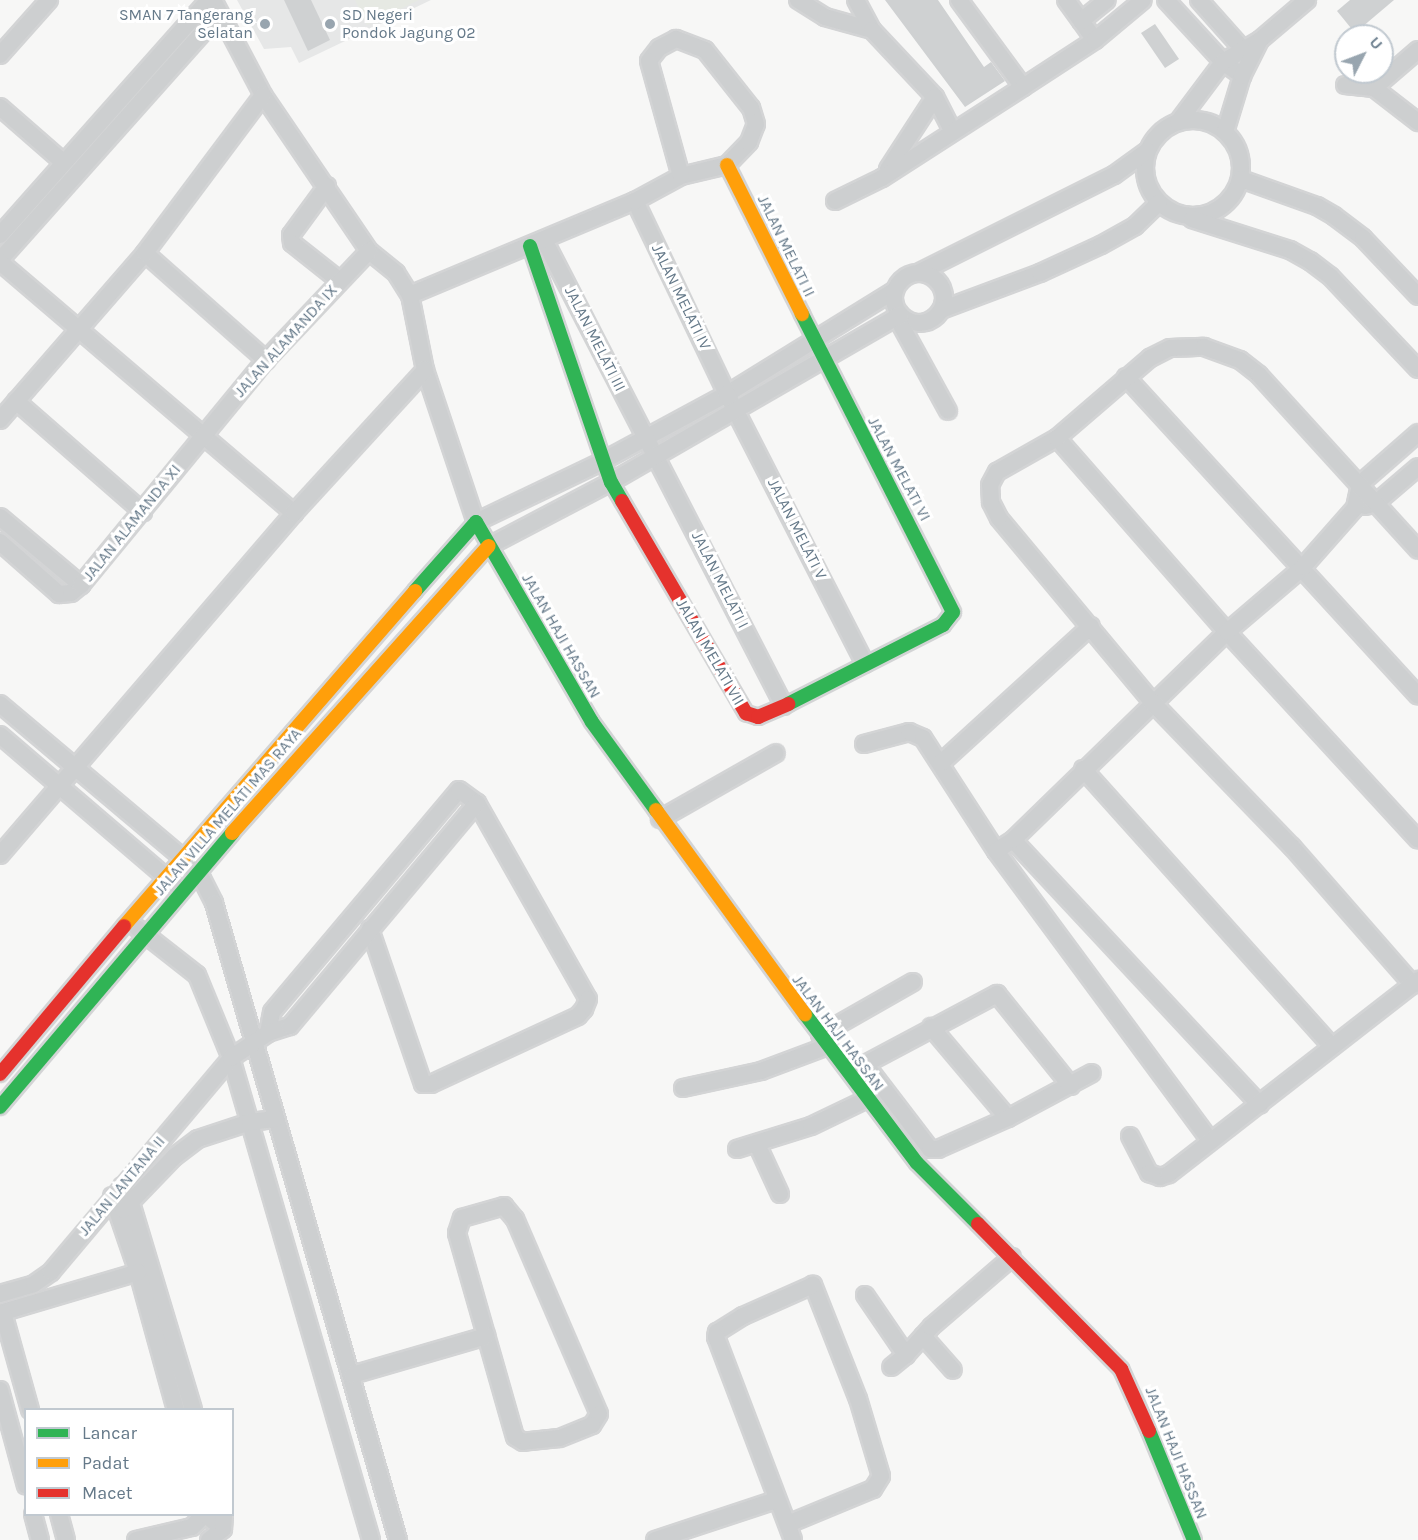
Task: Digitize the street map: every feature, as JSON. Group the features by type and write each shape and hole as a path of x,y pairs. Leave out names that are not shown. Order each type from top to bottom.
{"street":[{"path":"0,55 49,0"},
{"path":"798,0 825,17 872,30"},
{"path":"856,0 872,30 935,97 952,130"},
{"path":"959,0 1023,87"},
{"path":"1065,0 1095,40"},
{"path":"1081,21 1107,0"},
{"path":"834,201 882,178 952,130 1023,87 1095,40 1143,0"},
{"path":"1166,0 1223,62 1242,76"},
{"path":"1199,0 1246,53"},
{"path":"1178,122 1223,62 1246,53 1307,0"},
{"path":"214,5 263,95 369,251 396,273 410,295 425,369 476,522 646,438 731,401"},
{"path":"0,236 63,162 214,5"},
{"path":"214,5 0,261 205,434 294,513"},
{"path":"410,295 634,201 681,176 727,165 749,142 756,124 751,108 705,50 676,39 659,48 649,61 681,176"},
{"path":"1374,88 1418,50"},
{"path":"1225,132 1242,76 1246,53"},
{"path":"1345,85 1374,88 1418,122"},
{"path":"0,420 78,327 145,253 263,95"},
{"path":"882,178 935,97"},
{"path":"0,107 63,162"},
{"path":"489,546 611,482 655,455 731,401 818,349 894,291 904,277 920,272 1114,175 1147,151 1164,129 1178,122 1205,121 1225,132 1241,159 1241,178 1227,204 1215,212 1187,217"},
{"path":"1147,151 1146,179 1159,203 1187,217 1281,247 1310,261 1330,276 1418,369"},
{"name":"JALAN MELATI II","path":"727,165 818,349"},
{"path":"1241,178 1317,206 1334,216 1363,238 1418,296"},
{"path":"327,186 291,236 292,243 340,281"},
{"name":"JALAN MELATI IV","path":"634,201 731,401"},
{"path":"818,349 898,315 922,323 941,310 1040,273 1101,245 1135,226 1159,203"},
{"path":"537,243 601,462"},
{"name":"JALAN MELATI III","path":"537,243 655,455"},
{"name":"JALAN ALAMANDA IX","path":"205,434 266,360 369,251"},
{"path":"145,253 266,360"},
{"path":"920,272 936,278 941,285 941,310"},
{"path":"894,291 898,315 948,411"},
{"path":"1130,1136 1149,1173 1160,1177 1169,1174 1415,983 1292,847 1153,703 999,518 991,502 990,485 997,472 1057,438 1126,377 1170,348 1204,347 1240,360 1259,375 1418,550"},
{"name":"JALAN MELATI VI","path":"818,349 952,612"},
{"path":"0,855 294,513 425,369"},
{"path":"1126,377 1303,567 1418,696"},
{"path":"16,401 143,512"},
{"name":"JALAN MELATI V","path":"731,401 865,664"},
{"path":"996,851 1013,840 1083,769 1227,632 1303,567 1355,508 1359,484 1418,433"},
{"name":"JALAN ALAMANDA XI","path":"0,517 81,585 205,434"},
{"path":"1057,438 1227,632 1418,840"},
{"name":"JALAN MELATI I","path":"655,455 784,706"},
{"name":"JALAN MELATI VII","path":"601,462 746,713 758,717 784,706 943,625 952,612"},
{"path":"1355,508 1376,503 1418,467"},
{"name":"JALAN HAJI HASSAN","path":"476,522 592,722 660,819 867,1099 917,1163 1110,1355 1128,1379 1194,1540"},
{"name":"JALAN VILLA MELATI MAS RAYA","path":"0,1074 182,857 476,522"},
{"path":"0,542 59,594 71,593 81,585"},
{"name":"JALAN VILLA MELATI MAS RAYA","path":"0,1107 196,872 368,675 489,546"},
{"path":"941,763 1091,626"},
{"path":"352,662 368,675"},
{"path":"0,704 182,857 196,872 214,903 399,1540"},
{"path":"864,744 916,734 941,763 996,851 1210,1140"},
{"path":"0,735 181,891"},
{"path":"660,819 776,753"},
{"path":"1083,769 1332,1047"},
{"path":"268,1033 272,1012 459,790 477,802 588,999 584,1009 567,1021 432,1084 423,1084 370,928"},
{"name":"JALAN LANTANA II","path":"0,1294 43,1280 231,1058 268,1033 290,1026 477,802"},
{"path":"1013,840 1260,1105"},
{"path":"129,921 197,975 231,1058 371,1540"},
{"path":"683,1088 761,1071 824,1040 913,982"},
{"path":"849,1073 931,1027 997,994 1071,1086"},
{"path":"931,1027 1008,1119"},
{"path":"865,1064 930,1149 946,1147 1008,1119 1092,1073"},
{"path":"737,1149 811,1126 867,1099"},
{"name":"JALAN LANTANA II","path":"125,1208 186,1146 250,1122 276,1119"},
{"path":"757,1144 780,1194"},
{"path":"117,1191 125,1208 192,1408"},
{"path":"504,1206 515,1219 599,1414 598,1420 559,1438 518,1440 486,1336 457,1233 458,1223 471,1214 504,1206"},
{"path":"125,1208 138,1272 175,1408"},
{"path":"891,1367 963,1299 1012,1257"},
{"path":"29,1408 1,1313 138,1272"},
{"path":"813,1285 858,1399 881,1476 873,1489 791,1532 776,1500 717,1332 813,1285"},
{"path":"865,1295 906,1355"},
{"path":"352,1376 486,1336"},
{"path":"923,1336 954,1370"},
{"path":"0,1390 24,1479"},
{"path":"361,1503 386,1495"},
{"path":"658,1540 776,1500"},
{"path":"33,1516 40,1540"},
{"path":"59,1516 66,1540"},
{"path":"136,1540 192,1527 204,1516"},
{"path":"208,1516 223,1522 209,1540"}],"shaded area":[{"name":"SD Negeri Pondok Jagung 02","path":"237,0 431,0 299,63 291,47 264,49"},
{"path":"355,0 419,0 367,25"}],"building":[{"path":"284,0 311,0 330,40 308,51"},
{"path":"885,0 938,0 984,67 991,62 1005,81 965,107"},
{"path":"1350,0 1394,0 1366,24 1348,24 1337,11"},
{"path":"1155,24 1179,59 1165,68 1141,33"}],"traffic: fast":[{"path":"530,246 611,482 622,501"},
{"path":"788,704 943,625 953,612 802,314"},
{"path":"415,591 476,522 592,722 656,810"},
{"path":"0,1107 232,833"},
{"path":"805,1014 917,1163 978,1224"},
{"path":"1149,1431 1194,1540"}],"traffic: slow":[{"path":"727,165 802,314"},
{"path":"232,833 489,546"},
{"path":"124,926 415,591"},
{"path":"656,810 805,1014"}],"traffic: jam":[{"path":"622,501 746,713 758,717 788,704"},
{"path":"0,1074 124,926"},
{"path":"978,1224 1121,1369 1149,1431"}],"place":[{"name":"SMAN 7 Tangerang Selatan","path":"265,24"},
{"name":"SD Negeri Pondok Jagung 02","path":"330,24"}]}
